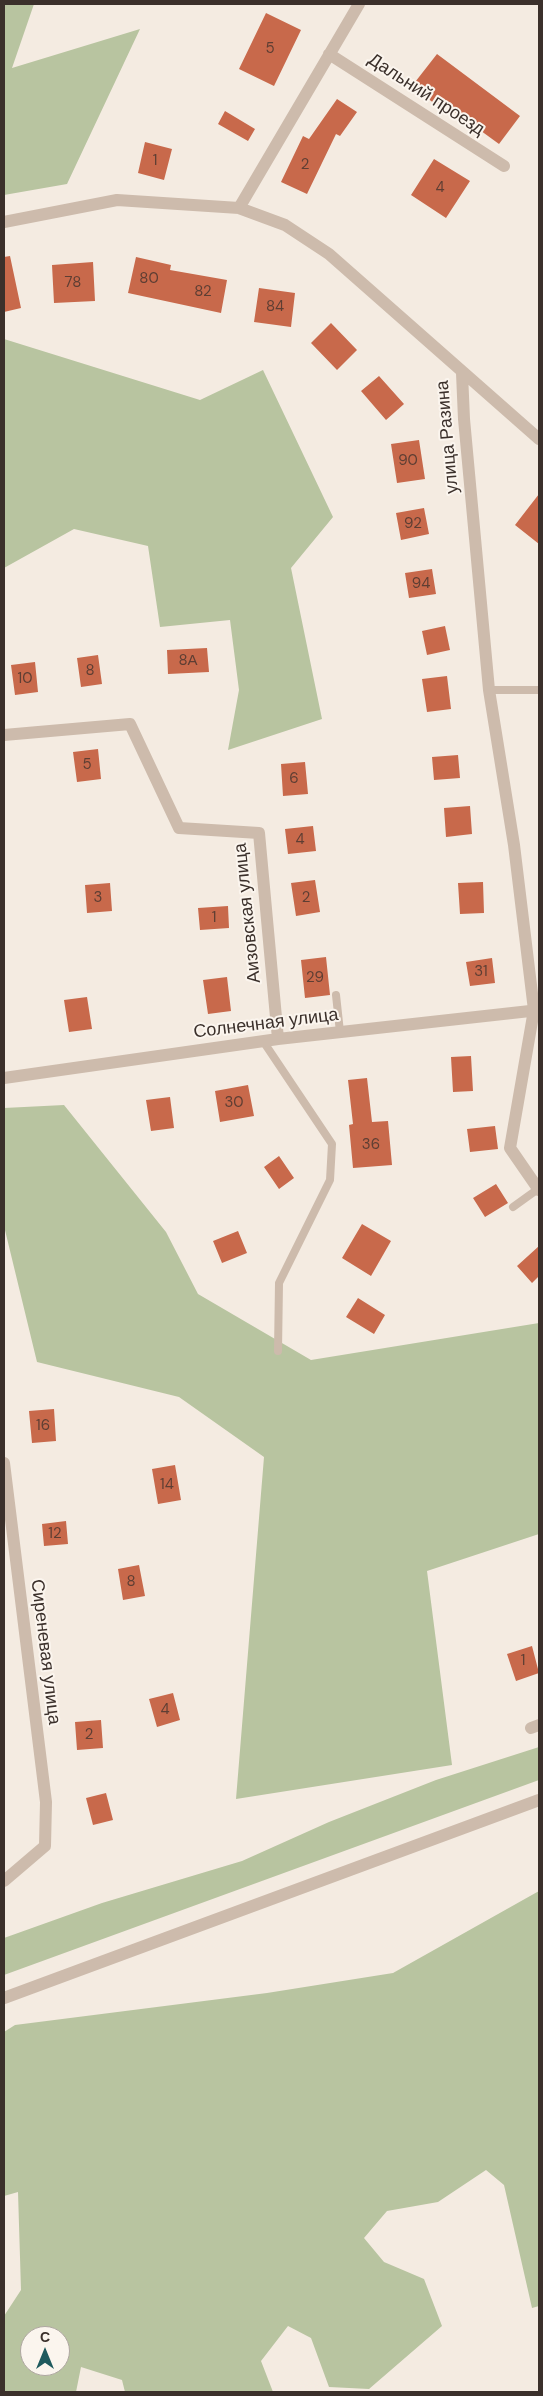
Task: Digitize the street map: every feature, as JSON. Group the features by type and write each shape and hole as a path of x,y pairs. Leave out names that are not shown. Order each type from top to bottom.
{"street":[{"path":"239,208 359,4"},
{"name":"Дальний проезд","path":"329,54 504,166"},
{"name":"улица Разина","path":"4,222 117,200 239,208 285,226 329,254 462,373 464,419 489,690 514,845 537,1010"},
{"path":"462,373 539,439"},
{"name":"Аизовская улица","path":"4,735 130,724 179,828 259,833 278,1039"},
{"path":"537,1010 510,1148 539,1190"},
{"name":"Солнечная улица","path":"4,1078 278,1039 537,1010"},
{"name":"Сиреневая улица","path":"4,1463 46,1802 45,1846 4,1880"},
{"path":"4,1998 539,1800"}],"lane":[{"path":"489,690 539,690"},
{"path":"336,995 340,1032"},
{"path":"263,1041 332,1144 330,1180 280,1283 278,1351"},
{"path":"513,1208 539,1190"}],"green space":[{"path":"4,4 34,4 12,68 140,29 67,184 4,195"},
{"path":"4,339 200,400 263,370 333,517 291,568 322,719 228,750 239,690 230,620 160,627 148,546 74,529 4,568"},
{"path":"64,1105 166,1232 198,1294 311,1360 539,1323 539,1534 427,1571 452,1765 236,1799 264,1457 179,1397 37,1362 4,1226 4,1108"},
{"path":"539,1747 539,1780 4,1975 4,1938 102,1903 242,1861 329,1822 436,1780"},
{"path":"539,1891 539,2306 532,2308 504,2185 486,2170 438,2202 387,2211 364,2238 384,2262 424,2279 442,2326 369,2389 329,2387 311,2338 288,2326 261,2361 273,2392 125,2392 122,2380 81,2367 76,2392 4,2392 4,2316 21,2290 18,2192 4,2196 4,2032 15,2025 267,1993 393,1973"}],"building":[{"path":"266,13 301,30 274,86 239,69"},
{"path":"437,54 520,116 499,144 444,104 440,108 412,86"},
{"path":"337,99 357,112 340,136 336,134 307,194 281,182 303,136 309,139"},
{"path":"225,111 255,129 248,141 218,124"},
{"path":"145,142 172,149 164,180 138,173"},
{"path":"434,159 470,181 446,218 411,195"},
{"path":"10,256 21,308 4,312 4,257"},
{"path":"136,257 171,265 170,270 227,280 221,313 128,293"},
{"path":"93,262 95,301 54,303 52,265"},
{"path":"259,288 295,293 291,327 254,322"},
{"path":"331,323 357,350 337,370 311,343"},
{"path":"379,376 404,404 386,420 361,391"},
{"path":"419,440 425,479 397,483 391,444"},
{"path":"539,494 539,544 515,525"},
{"path":"424,508 429,534 401,540 396,513"},
{"path":"432,569 436,594 409,598 405,573"},
{"path":"445,626 450,650 427,655 422,631"},
{"path":"207,648 209,672 168,674 167,650"},
{"path":"98,655 102,684 81,687 77,658"},
{"path":"35,662 38,692 15,695 11,665"},
{"path":"447,676 451,709 427,712 422,679"},
{"path":"98,749 101,779 77,782 73,752"},
{"path":"458,755 460,778 434,780 432,757"},
{"path":"305,762 308,794 283,796 281,764"},
{"path":"470,806 472,834 446,837 444,808"},
{"path":"313,826 316,851 288,854 285,829"},
{"path":"315,880 320,912 296,916 291,883"},
{"path":"483,882 484,913 460,914 458,883"},
{"path":"110,883 112,911 87,913 85,885"},
{"path":"228,906 229,928 200,930 198,908"},
{"path":"326,957 330,995 305,998 301,960"},
{"path":"492,958 495,983 470,986 466,962"},
{"path":"227,977 231,1011 208,1014 203,980"},
{"path":"87,997 92,1029 69,1032 64,1000"},
{"path":"471,1056 473,1091 453,1092 451,1057"},
{"path":"367,1078 372,1122 388,1121 392,1165 353,1168 349,1125 353,1124 348,1080"},
{"path":"248,1085 254,1116 220,1122 215,1091"},
{"path":"170,1097 174,1128 151,1131 146,1100"},
{"path":"495,1126 498,1149 470,1152 467,1129"},
{"path":"279,1156 294,1178 279,1189 264,1167"},
{"path":"496,1184 508,1203 485,1217 473,1198"},
{"path":"362,1224 391,1241 371,1276 342,1258"},
{"path":"238,1231 247,1253 222,1263 213,1241"},
{"path":"539,1246 539,1276 532,1283 517,1266"},
{"path":"358,1298 385,1315 374,1334 346,1317"},
{"path":"54,1409 56,1441 32,1443 29,1411"},
{"path":"175,1465 181,1500 158,1504 152,1469"},
{"path":"66,1521 68,1544 44,1546 42,1524"},
{"path":"139,1565 145,1596 123,1600 118,1569"},
{"path":"532,1646 539,1673 516,1681 507,1654"},
{"path":"173,1693 180,1720 157,1727 149,1699"},
{"path":"101,1720 103,1748 77,1750 75,1722"},
{"path":"106,1793 113,1820 93,1825 86,1798"}]}
